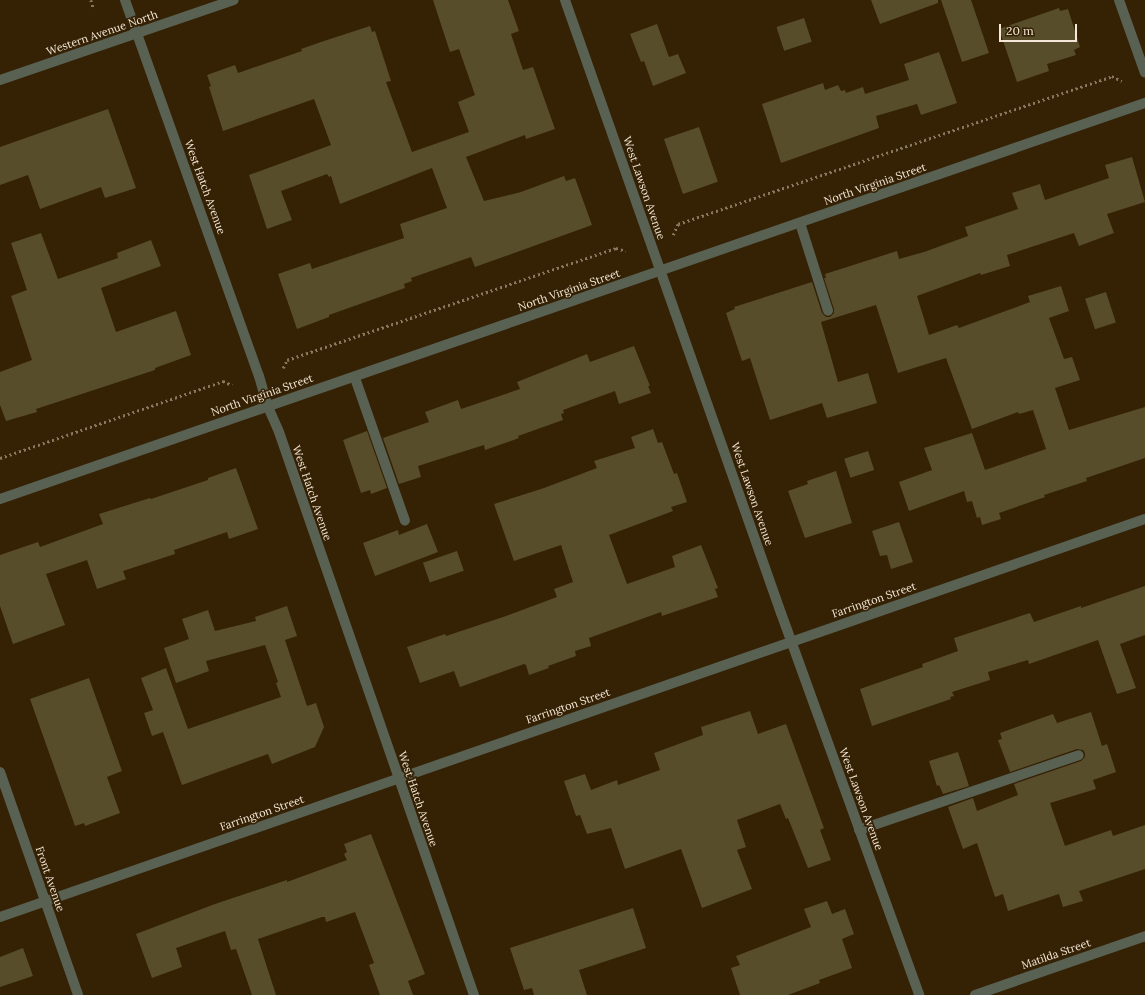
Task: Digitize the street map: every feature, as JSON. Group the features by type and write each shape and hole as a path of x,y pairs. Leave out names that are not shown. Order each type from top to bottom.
{"street":[{"name":"West Hatch Avenue","path":"125,0 259,376 268,407 279,432 474,995"},
{"name":"Western Avenue North","path":"0,80 234,0"},
{"name":"West Lawson Avenue","path":"565,0 791,641 919,995"},
{"path":"1119,0 1145,73"},
{"name":"North Virginia Street","path":"0,499 243,414 355,378 1145,103"},
{"path":"800,222 828,311"},
{"path":"355,378 405,521"},
{"name":"Farrington Street","path":"0,917 1145,519"},
{"path":"859,830 1079,755"},
{"name":"Front Avenue","path":"0,772 78,995"},
{"name":"Matilda Street","path":"975,995 1145,936"}],"path":[{"path":"91,0 94,10"},
{"path":"674,235 678,224 1112,76 1122,81"},
{"path":"283,368 287,360 376,329 616,248 626,251"},
{"path":"0,458 223,381 232,384"}],"building":[{"path":"433,0 508,0 519,31 511,34 523,70 533,67 555,129 526,139 525,135 466,157 484,201 521,192 564,176 566,181 575,178 592,225 475,267 471,257 411,278 412,281 404,284 405,288 329,315 329,317 297,329 278,274 310,263 312,269 404,238 400,224 447,208 432,168 340,204 331,176 329,177 327,174 281,191 292,220 267,229 249,175 331,145 314,99 223,131 209,87 211,86 207,75 235,65 238,73 302,51 301,49 370,26 372,32 375,31 391,81 386,82 412,152 469,132 458,102 475,95 459,49 450,52"},
{"path":"871,0 938,0 938,3 880,24"},
{"path":"941,0 971,0 989,53 962,62"},
{"path":"1059,8 1060,11 1068,9 1080,47 1074,50 1076,55 1047,64 1049,71 1017,82 999,29"},
{"path":"804,18 812,42 784,51 776,27"},
{"path":"657,24 669,57 678,54 686,73 653,86 644,61 641,62 630,34"},
{"path":"939,52 957,103 921,115 917,104 876,116 879,128 781,163 762,104 823,83 825,90 838,85 841,91 845,90 846,93 863,87 865,94 909,80 904,64"},
{"path":"108,109 136,188 105,198 101,187 40,209 28,175 0,185 0,147"},
{"path":"699,127 718,182 683,194 664,139"},
{"path":"1132,157 1145,202 1107,214 1114,233 1079,246 1074,233 1007,255 1010,266 981,275 980,273 917,296 929,335 957,325 959,328 1030,302 1028,296 1061,286 1069,311 1049,318 1064,359 1072,357 1080,380 1055,388 1069,430 1145,407 1145,458 1086,478 1087,481 1044,495 1045,497 999,513 1001,519 982,525 980,517 977,518 972,501 967,502 964,491 909,511 899,482 932,470 924,448 972,433 985,470 1046,449 1033,410 1019,414 1018,412 972,429 946,358 898,373 876,305 821,322 838,382 868,373 877,403 827,418 822,403 770,420 750,358 742,361 726,313 735,309 734,307 812,282 822,313 826,317 830,317 834,313 834,309 824,278 826,278 825,274 897,251 899,259 924,252 968,236 965,227 1018,209 1012,193 1040,184 1045,200 1109,178 1105,165"},
{"path":"41,233 58,279 118,258 117,253 151,240 161,266 101,288 116,332 176,311 191,355 155,368 155,370 36,409 37,412 6,421 0,405 0,372 32,360 11,296 27,290 11,243"},
{"path":"1106,292 1116,322 1095,329 1085,299"},
{"path":"634,346 650,386 648,386 651,393 619,404 615,391 563,410 564,413 561,414 563,420 518,436 519,438 485,450 484,445 418,466 421,477 399,484 383,438 429,422 425,412 458,400 461,409 520,389 517,382 587,354 590,362"},
{"path":"653,429 658,443 662,442 674,474 677,473 687,502 671,507 673,511 609,535 627,584 675,567 672,556 701,545 718,588 715,589 718,597 662,616 661,612 589,638 591,646 575,651 576,656 548,666 549,668 529,675 526,665 524,664 460,687 454,671 420,683 407,647 506,616 557,597 554,589 573,582 561,545 514,561 494,504 544,488 597,468 594,461 635,448 631,437"},
{"path":"367,431 387,488 371,494 370,490 361,493 343,440"},
{"path":"868,451 874,470 850,478 844,459"},
{"path":"236,468 258,529 229,539 227,532 174,550 175,554 123,571 126,579 97,589 87,560 46,574 65,625 13,644 0,606 0,555 38,542 40,547 103,524 99,514 208,480 208,478"},
{"path":"836,471 852,523 805,538 788,491 808,484 807,481"},
{"path":"899,522 913,562 891,569 887,555 880,556 872,531"},
{"path":"427,524 438,552 375,576 363,543 398,530 399,535"},
{"path":"457,551 464,571 430,583 423,563"},
{"path":"1145,586 1145,635 1120,644 1136,688 1117,694 1098,640 1029,664 1028,660 988,672 990,680 952,692 954,696 950,697 951,699 872,726 860,689 923,667 922,664 958,651 954,638 1030,613 1034,622"},
{"path":"287,606 297,636 285,640 307,706 316,703 324,727 315,747 272,764 268,754 182,785 163,732 152,736 144,713 153,710 141,678 166,668 188,729 281,697 276,683 278,682 265,645 206,661 209,671 176,683 164,648 189,639 182,619 208,610 215,631 256,621 255,617"},
{"path":"89,678 122,771 107,777 120,813 85,826 84,823 75,826 30,699"},
{"path":"750,711 758,734 786,724 824,828 820,830 831,860 808,868 788,818 786,819 780,804 737,820 746,847 737,850 752,889 702,908 681,849 625,869 611,828 587,834 580,815 576,816 564,781 585,774 591,790 617,780 618,785 660,770 654,753 703,735 701,727"},
{"path":"1091,712 1102,746 1107,744 1116,772 1093,780 1096,789 1050,803 1065,846 1111,830 1113,836 1145,825 1145,869 1079,891 1083,901 1063,907 1059,894 1008,911 1003,894 995,897 977,843 963,849 948,807 973,798 977,811 1018,795 1014,784 1081,761 1085,757 1085,753 1083,750 1077,749 1010,772 998,740 1002,739 1000,733 1053,714 1057,723"},
{"path":"958,752 969,786 943,794 939,785 937,786 929,761"},
{"path":"371,834 425,974 408,981 413,995 380,995 369,965 374,963 355,912 326,922 325,917 322,917 258,939 276,995 252,995 236,949 231,950 225,931 176,948 182,967 152,978 136,934 215,904 287,880 287,882 347,860 344,854 347,852 344,844"},
{"path":"827,901 832,914 845,909 854,934 842,939 852,968 819,980 820,983 788,995 740,995 731,968 740,965 736,956 811,927 804,909"},
{"path":"633,908 646,948 579,970 587,995 534,995 532,988 524,990 510,948"},
{"path":"23,948 33,976 0,987 0,957"}]}
